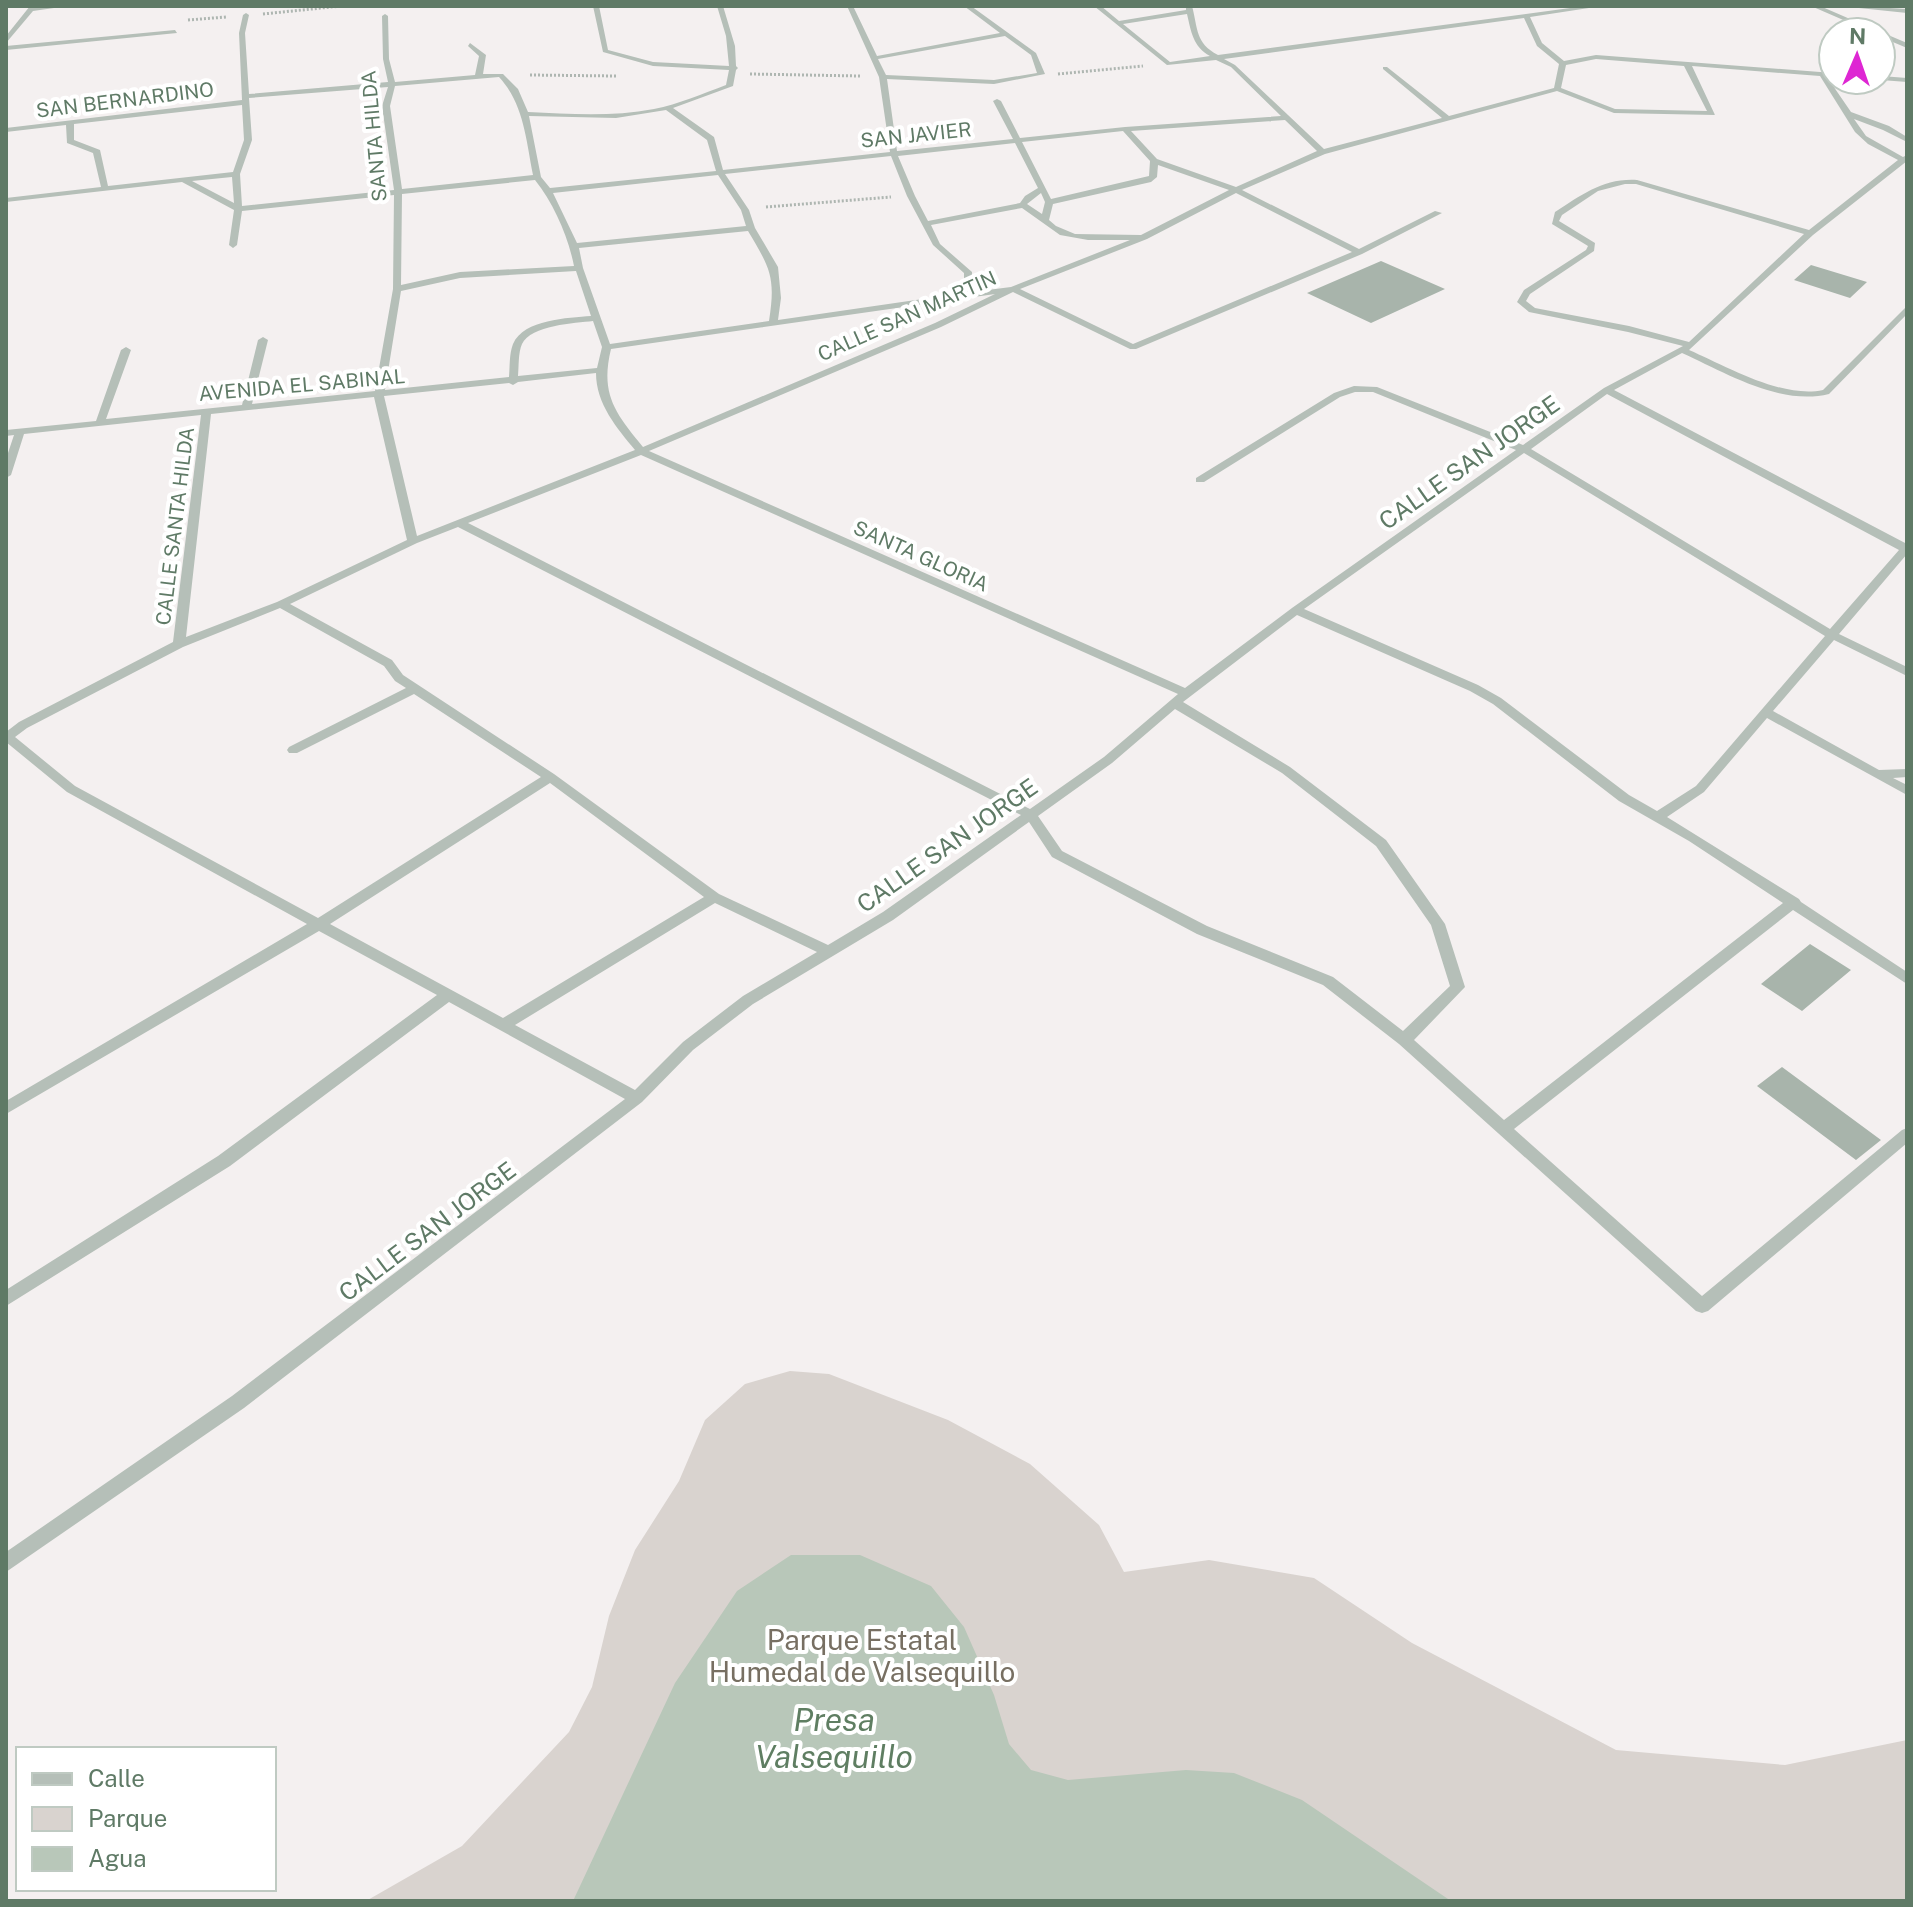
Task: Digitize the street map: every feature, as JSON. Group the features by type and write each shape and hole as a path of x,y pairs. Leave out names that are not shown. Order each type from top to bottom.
{"street":[{"path":"6,41 9,33 32,7 65,6"},
{"path":"596,6 605,51 634,63 653,66 735,68"},
{"path":"641,451 614,418 601,383 607,347 574,246 548,191 537,177 525,114 583,117 668,108 729,86 735,68 730,36 720,6"},
{"path":"850,6 883,77 894,154 911,196 937,245 968,272 968,295"},
{"path":"883,77 994,82 1041,74 1034,54 967,6"},
{"path":"1097,6 1169,64 1599,6"},
{"path":"1814,6 1838,16"},
{"path":"1859,6 1907,11"},
{"path":"1116,23 1190,8 1195,36 1203,50 1221,57 1322,152"},
{"path":"233,245 238,209 236,174 248,140 242,33 246,15"},
{"name":"SANTA HILDA","path":"379,396 397,289 398,190 386,106 392,83 386,59 385,16"},
{"path":"1527,17 1533,38 1542,50 1563,63 1596,57 1817,74"},
{"path":"6,48 175,32"},
{"path":"875,58 1005,34"},
{"path":"470,45 483,55 479,75"},
{"path":"1563,63 1557,89 1614,111 1712,113 1687,64"},
{"path":"1385,68 1447,118"},
{"name":"SAN BERNARDINO","path":"6,130 247,99 479,75 501,75 514,89 525,114"},
{"name":"CALLE SAN MARTIN","path":"6,736 179,644 281,604 413,541 641,451 938,325 1013,289 1144,237 1236,190 1322,152 1557,89"},
{"path":"1836,96 1862,139 1904,162"},
{"path":"997,101 1049,202 1045,220"},
{"path":"668,108 711,139 720,172 745,210 751,228 774,267 777,298 773,324"},
{"path":"1848,114 1886,128 1907,140"},
{"name":"SAN JAVIER","path":"548,191 1125,129 1289,118"},
{"path":"70,122 70,141 97,152 105,189"},
{"path":"1125,129 1154,161 1236,190 1359,252"},
{"path":"1049,202 1148,180 1153,177 1154,161"},
{"name":"CALLE SAN JORGE","path":"6,1563 238,1402 637,1098 688,1046 748,1000 888,916 1108,760 1186,693 1296,610 1607,390 1687,348 1810,233 1904,162"},
{"path":"6,200 236,174"},
{"path":"183,180 238,209 537,177"},
{"path":"1810,233 1637,182 1607,182 1558,214 1555,222 1586,239 1592,245 1590,251 1527,292 1521,302 1532,310 1629,329 1687,348 1789,393 1816,397 1826,392 1907,309"},
{"path":"925,224 1023,205 1042,189"},
{"path":"1023,205 1061,232 1144,237"},
{"path":"607,347 1013,289 1133,347 1359,252 1438,213"},
{"path":"574,246 751,228"},
{"path":"397,289 460,275 579,268"},
{"path":"928,302 938,325"},
{"path":"513,382 518,342 526,334 547,325 597,318"},
{"path":"246,407 263,340"},
{"path":"101,421 126,350"},
{"name":"AVENIDA EL SABINAL","path":"6,433 101,421 513,382 601,370"},
{"path":"1200,480 1337,395 1354,389 1374,389 1526,450 1830,634 1907,672"},
{"path":"1607,390 1906,549 1700,789 1658,817"},
{"path":"379,396 413,541"},
{"name":"CALLE SANTA HILDA","path":"179,644 206,412"},
{"path":"6,475 20,431"},
{"name":"SANTA GLORIA","path":"641,451 1186,693"},
{"path":"459,523 1030,814 1057,854 1202,930 1328,981 1404,1040 1702,1306 1907,1134"},
{"path":"281,604 388,663 399,678 550,777 714,897 828,951"},
{"path":"1296,610 1497,701 1624,798 1794,902 1907,979"},
{"path":"293,750 416,688"},
{"path":"1175,703 1286,770 1381,843 1438,924 1458,987 1404,1040"},
{"path":"1766,712 1907,791"},
{"path":"6,736 71,789 637,1098"},
{"path":"1875,774 1907,773"},
{"path":"6,1108 319,924 550,777"},
{"path":"503,1025 714,897"},
{"path":"1505,1128 1794,902"},
{"path":"6,1299 224,1161 448,995"}],"path":[{"path":"1041,74 1169,64"},
{"path":"745,210 911,196"}],"green space":[{"name":"Parque Estatal Humedal de Valsequillo","path":"790,1371 829,1374 948,1420 1030,1464 1099,1525 1124,1572 1209,1560 1314,1578 1412,1643 1616,1750 1785,1765 1907,1740 1907,1901 366,1901 462,1846 569,1732 592,1687 609,1616 635,1550 679,1481 705,1420 745,1384"}],"water":[{"name":"Presa Valsequillo","path":"791,1555 860,1555 931,1586 964,1627 994,1695 1009,1744 1031,1770 1068,1780 1186,1770 1234,1773 1302,1800 1451,1901 573,1901 675,1683 737,1591"}],"building":[{"path":"1381,261 1445,289 1371,323 1307,293"},
{"path":"1811,265 1867,282 1850,298 1794,280"},
{"path":"1810,944 1851,970 1802,1011 1761,984"},
{"path":"1782,1067 1881,1140 1856,1160 1757,1086"}]}
